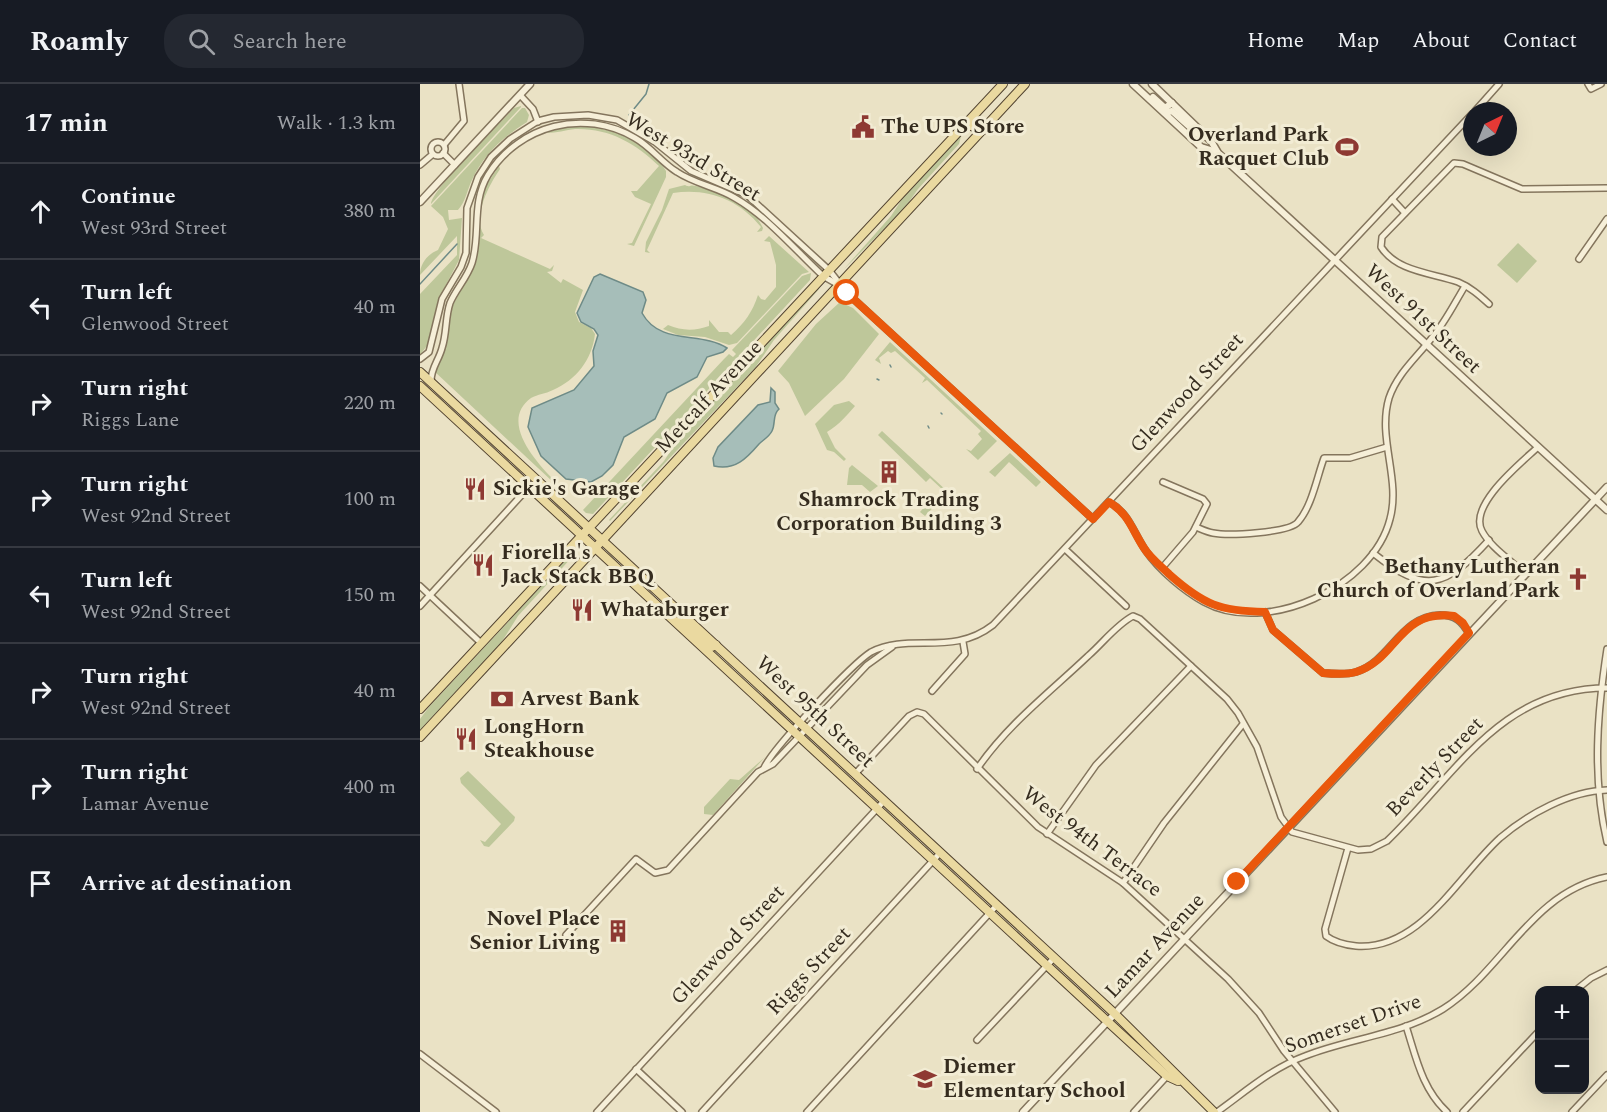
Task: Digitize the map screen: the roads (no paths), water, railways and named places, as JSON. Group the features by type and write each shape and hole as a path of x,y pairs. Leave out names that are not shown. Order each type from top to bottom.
{"main road":[{"name":"Metcalf Avenue","path":"420,709 1003,84"},
{"name":"Metcalf Avenue","path":"420,736 1025,84"},
{"path":"968,121 983,130"},
{"name":"West 95th Street","path":"420,372 1114,1013 1159,1055 1182,1083 1215,1112"},
{"name":"West 95th Street","path":"420,386 670,620 1167,1076 1182,1083"},
{"path":"670,620 685,624 712,647 716,645"}],"street":[{"path":"443,153 444,145 464,121 459,84"},
{"path":"420,203 530,84"},
{"name":"West 91st Street","path":"1152,84 1206,136 1218,153 1607,510"},
{"name":"Glenwood Street","path":"1482,102 1499,84"},
{"path":"1588,84 1591,89 1601,84"},
{"path":"1135,86 1146,91 1166,108 1172,103"},
{"name":"West 91st Street","path":"1135,86 1201,147 1218,153"},
{"path":"520,95 533,109 541,130"},
{"path":"1165,113 1172,111 1201,137 1206,136"},
{"name":"West 93rd Street","path":"420,358 429,352 442,299 461,267 466,253 467,207 478,177 499,149 538,121 569,115 588,115 617,120 638,130 691,171 747,195 826,273"},
{"name":"West 93rd Street","path":"431,381 432,369 442,348 450,303 472,264 477,203 484,182 506,153 541,130 568,123 590,123 614,128 634,137 674,171 743,203 839,284 1093,519"},
{"name":"Glenwood Street","path":"963,642 993,626 1463,123"},
{"path":"634,137 638,130"},
{"path":"433,154 431,147 433,143 438,142 444,145"},
{"path":"443,153 455,165"},
{"path":"433,154 437,156 443,153"},
{"path":"420,165 433,154"},
{"name":"West 91st Street","path":"1489,304 1465,285 1400,264 1383,251 1381,240 1457,162 1522,189 1607,188"},
{"path":"1392,199 1405,213"},
{"path":"1579,259 1607,219"},
{"path":"1109,502 1128,518 1142,546 1162,568 1190,593 1211,605 1233,611 1265,612 1298,605 1328,592 1357,571 1386,532 1393,507 1385,426 1389,398 1402,373 1444,321 1465,285"},
{"path":"435,325 445,326"},
{"path":"1196,527 1215,534 1290,528 1298,522 1304,511 1324,458 1350,458 1387,447"},
{"path":"1525,574 1489,540 1480,528 1479,518 1482,508 1507,474 1538,447"},
{"path":"1162,482 1203,499 1207,504 1196,527 1162,568"},
{"path":"420,606 530,487"},
{"name":"Lamar Avenue","path":"1023,1112 1607,487"},
{"path":"1372,553 1401,573 1414,578 1438,580 1455,574 1489,540"},
{"path":"1065,549 1126,606"},
{"path":"420,586 481,643"},
{"path":"1265,612 1273,630 1323,673 1357,672 1379,657 1416,620 1430,615 1454,616 1463,623 1469,633"},
{"path":"977,769 1004,734 1033,703 1088,657 1123,621 1133,616 1227,699 1257,747 1281,817 1288,827"},
{"path":"566,935 636,859 655,873 668,870 764,768 768,760 867,664 892,647 963,642 964,654 932,691"},
{"path":"1607,650 1597,738 1599,790 1607,843"},
{"path":"1047,834 1106,754 1191,666"},
{"name":"Beverly Street","path":"1288,827 1300,835 1348,848 1371,849 1387,841 1488,733 1514,713 1532,703 1566,691 1604,688"},
{"name":"West 94th Terrace","path":"855,774 909,716 917,712 924,714 977,769 1047,834 1123,883 1244,995 1292,1061 1335,1112"},
{"path":"1123,883 1164,823 1243,724"},
{"path":"1348,848 1325,929 1326,936 1332,941 1370,946 1400,938 1420,923 1484,855 1517,825 1548,807 1599,790 1607,790"},
{"name":"Glenwood Street","path":"597,1112 884,801"},
{"name":"Riggs Street","path":"702,1112 940,853"},
{"name":"Somerset Drive","path":"1215,1112 1292,1061 1425,1019 1455,1001 1554,901 1581,885 1607,877"},
{"path":"807,1112 997,905"},
{"path":"977,1040 1054,958"},
{"path":"1581,986 1607,970"},
{"path":"1406,1026 1423,1079 1433,1097 1447,1112"},
{"path":"1463,1112 1535,1034"},
{"path":"420,1054 496,1112"},
{"path":"636,1070 682,1112"},
{"path":"1572,1112 1607,1075"},
{"path":"1134,1112 1167,1076"}],"water":[{"path":"600,274 643,292 646,300 642,313 659,330 717,343 727,348 723,352 707,357 697,377 667,393 655,419 624,437 613,465 602,476 591,482 566,479 541,456 528,427 532,408 574,390 594,366 593,351 598,335 594,329 581,322 577,313 594,277"},
{"path":"771,388 775,392 775,403 779,409 771,433 740,462 728,467 714,466 713,458 718,447 758,405 770,402"}],"waterway":[{"path":"629,115 646,94 649,84"},
{"path":"420,284 457,244"}],"place":[{"name":"The UPS Store","path":"863,127"},
{"name":"Overland Park Racquet Club","path":"1347,147"},
{"name":"Shamrock Trading Corporation Building 3","path":"889,472"},
{"name":"Sickie's Garage","path":"475,489"},
{"name":"Fiorella's Jack Stack BBQ","path":"483,565"},
{"name":"Bethany Lutheran Church of Overland Park","path":"1578,579"},
{"name":"Whataburger","path":"582,610"},
{"name":"Arvest Bank","path":"502,699"},
{"name":"LongHorn Steakhouse","path":"466,739"},
{"name":"Novel Place Senior Living","path":"618,931"},
{"name":"Diemer Elementary School","path":"925,1079"}]}
